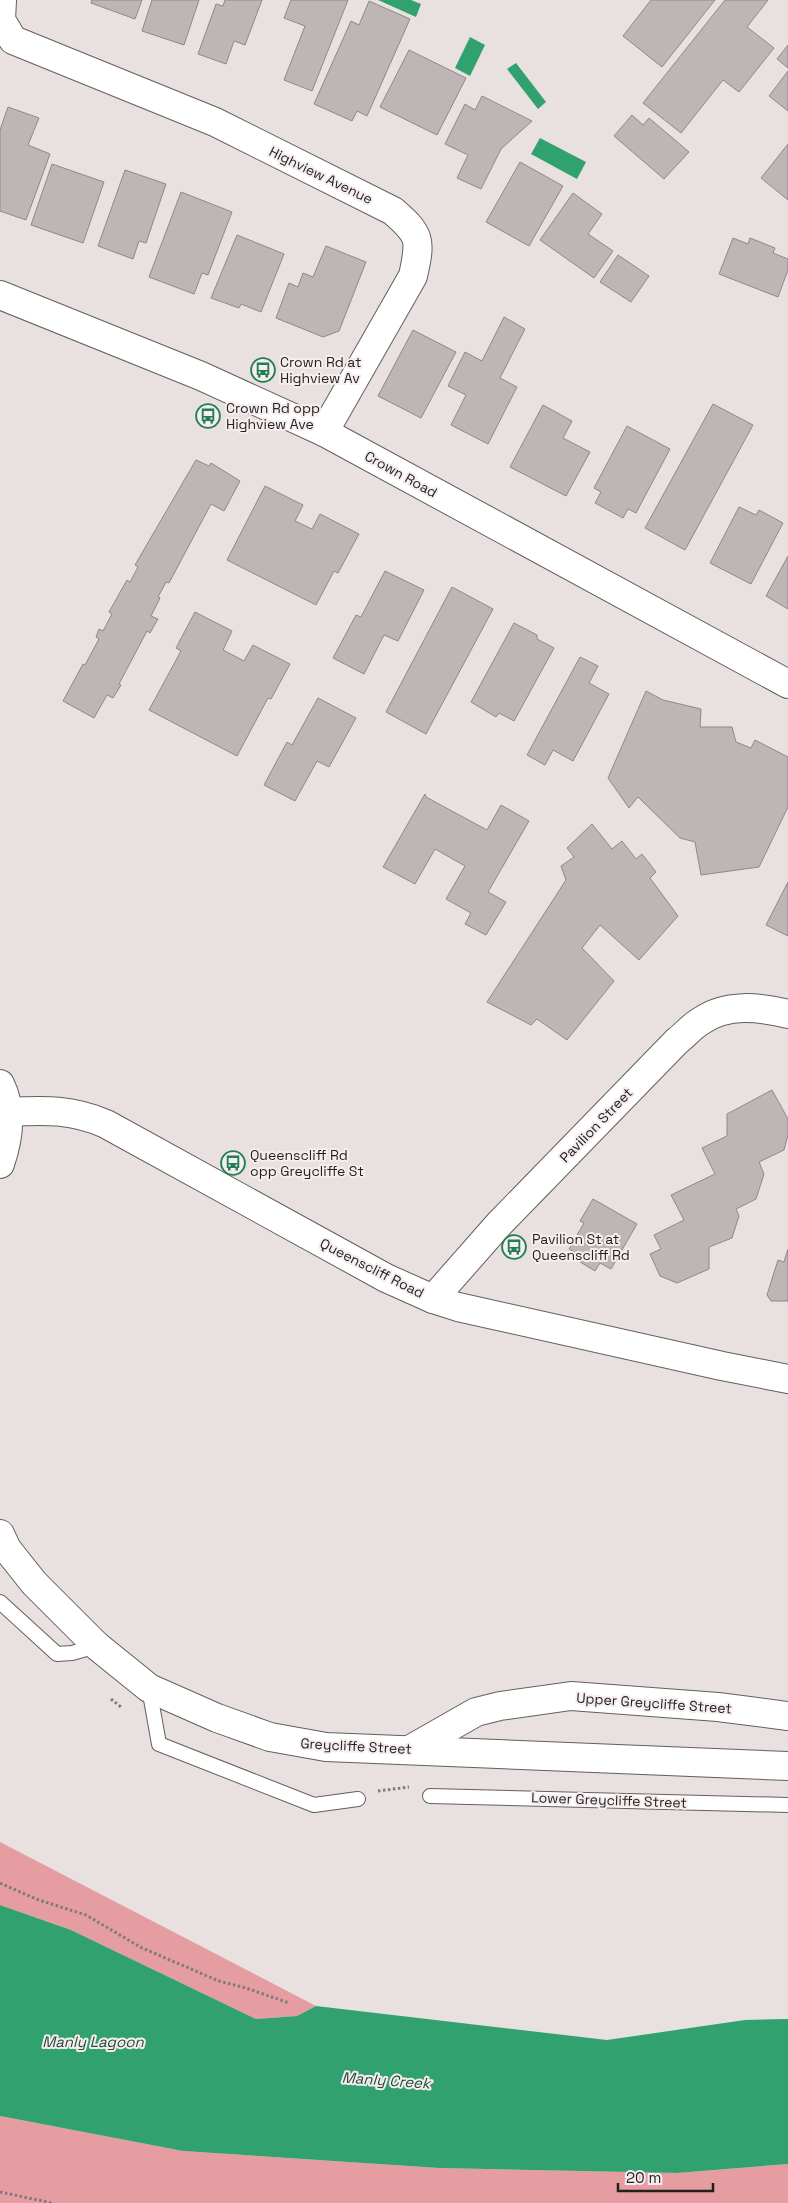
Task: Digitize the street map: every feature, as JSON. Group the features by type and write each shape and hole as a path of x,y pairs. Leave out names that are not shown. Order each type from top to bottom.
{"street":[{"name":"Highview Avenue","path":"2,0 1,20 13,40 215,122 393,211 412,227 419,248 413,276 324,432"},
{"name":"Crown Road","path":"0,295 201,376 324,432 788,684"},
{"name":"Pavilion Street","path":"433,1299 499,1224 677,1041 701,1021 732,1008 759,1008 788,1014"},
{"path":"0,1084 8,1112 6,1143 0,1164"},
{"name":"Queenscliff Road","path":"8,1112 52,1110 73,1112 106,1124 386,1278 433,1299 458,1307 684,1358 788,1378"},
{"name":"Greycliffe Street","path":"0,1534 7,1549 34,1583 97,1646 149,1688 217,1718 270,1737 326,1747 788,1766"},
{"name":"Upper Greycliffe Street","path":"411,1749 476,1712 500,1706 570,1696 718,1707 788,1716"}],"lane":[{"path":"0,1602 57,1654 72,1653 97,1646"},
{"path":"149,1688 159,1744 314,1805 358,1799"},
{"name":"Lower Greycliffe Street","path":"430,1796 788,1805"}],"path":[{"path":"0,1883 36,1899 86,1915 142,1948 218,1982 246,1988 289,2003"},
{"path":"0,2192 52,2203"}],"shaded area":[{"path":"0,1842 316,2006 297,2016 256,2019 71,1930 0,1905"},
{"path":"0,2116 183,2151 439,2168 677,2173 788,2164 788,2203 0,2203"}],"water":[{"path":"378,0 411,0 421,4 416,17"},
{"path":"470,37 485,45 470,76 455,68"},
{"path":"516,63 546,102 538,109 507,69"},
{"path":"540,138 586,162 577,179 531,154"},
{"name":"Manly Lagoon","path":"0,1905 71,1930 256,2019 297,2016 316,2006 607,2040 745,2020 788,2019 788,2164 677,2173 439,2168 183,2151 0,2116"}],"building":[{"path":"92,0 142,0 135,19 91,3"},
{"path":"152,0 199,0 184,45 142,31"},
{"path":"225,0 262,0 245,45 234,41 226,64 198,54 216,4 223,6"},
{"path":"291,0 348,0 312,91 284,80 305,26 284,18"},
{"path":"651,0 715,0 662,67 623,36"},
{"path":"725,0 768,0 747,27 774,48 739,92 723,80 681,133 643,103"},
{"path":"369,1 410,19 367,116 357,111 352,121 314,104 351,21 359,25"},
{"path":"788,45 788,68 777,59"},
{"path":"409,50 466,78 437,135 380,107"},
{"path":"788,71 788,111 769,96"},
{"path":"482,96 532,121 501,149 481,189 457,178 468,155 445,144 465,104 475,110"},
{"path":"8,107 39,118 28,145 50,154 26,220 0,211 0,130"},
{"path":"632,115 643,125 649,118 689,152 664,179 614,136"},
{"path":"788,144 788,200 761,178"},
{"path":"520,162 563,186 529,246 486,222"},
{"path":"52,164 104,182 83,243 31,225"},
{"path":"125,170 166,184 146,243 139,241 133,259 98,246"},
{"path":"181,192 232,212 208,275 202,273 194,294 149,277"},
{"path":"573,193 602,214 588,234 613,251 594,278 540,240"},
{"path":"237,235 284,254 261,312 241,304 239,308 211,298"},
{"path":"733,238 748,244 750,238 775,248 773,253 788,259 788,270 778,297 719,274"},
{"path":"326,246 366,262 339,331 323,337 276,318 289,283 298,287 303,273 313,277"},
{"path":"618,255 649,276 631,302 600,282"},
{"path":"504,317 525,329 500,378 517,387 488,444 451,425 466,395 448,386 465,352 482,361"},
{"path":"413,330 456,352 421,418 378,396"},
{"path":"713,404 753,425 685,550 645,528"},
{"path":"543,405 572,421 563,438 590,452 566,496 510,467"},
{"path":"627,426 670,449 636,513 628,509 623,518 595,503 601,492 594,488"},
{"path":"196,460 209,466 211,463 240,481 224,511 211,504 169,583 166,582 158,597 160,598 151,616 158,619 150,633 147,631 113,698 107,695 94,718 63,701 99,639 96,637 99,629 103,631 112,614 109,612 127,580 130,582 138,567 135,565"},
{"path":"265,486 303,505 295,521 312,529 320,514 359,534 338,573 334,571 316,605 227,560"},
{"path":"739,507 756,515 759,510 783,523 751,584 710,563"},
{"path":"788,556 788,609 766,596"},
{"path":"385,571 424,590 398,641 384,635 364,674 333,658 356,615 361,617"},
{"path":"452,587 493,609 426,734 386,712"},
{"path":"195,612 232,631 223,650 244,661 253,645 290,664 271,699 268,698 237,756 149,710 181,651 176,648"},
{"path":"514,623 537,635 537,639 554,648 514,721 499,713 496,717 471,702"},
{"path":"580,657 598,666 589,683 609,694 573,761 553,750 545,765 527,755"},
{"path":"646,691 663,700 701,709 700,727 732,727 736,742 751,748 755,740 788,757 788,807 759,867 701,875 695,842 680,838 638,797 629,808 608,778"},
{"path":"318,698 356,718 329,767 317,761 295,801 264,785 287,742 292,745"},
{"path":"425,794 426,797 487,830 501,805 529,821 488,892 506,902 486,935 465,924 471,913 446,899 465,866 435,849 415,884 383,867"},
{"path":"592,824 612,849 622,841 636,859 642,854 656,872 650,878 678,916 639,960 600,925 582,948 614,981 567,1040 537,1019 531,1025 487,1002 566,880 561,866 574,857 567,848"},
{"path":"788,882 788,936 766,925"},
{"path":"772,1090 788,1119 788,1135 784,1150 759,1162 764,1174 756,1199 736,1209 739,1216 732,1238 709,1247 709,1269 677,1283 660,1276 650,1254 661,1249 654,1235 684,1220 671,1195 715,1174 702,1148 727,1136 727,1114"},
{"path":"593,1199 637,1224 611,1269 600,1263 595,1271 577,1260 580,1255 569,1249 584,1223 580,1221"},
{"path":"788,1249 788,1301 771,1301 767,1295 778,1260 784,1262"}],"place":[{"name":"Crown Rd at Highview Av","path":"263,370"},
{"name":"Crown Rd opp Highview Ave","path":"208,416"},
{"name":"Queenscliff Rd opp Greycliffe St","path":"233,1163"},
{"name":"Pavilion St at Queenscliff Rd","path":"514,1247"}],"water label":[{"name":"Manly Creek","path":"386,2080"}]}
